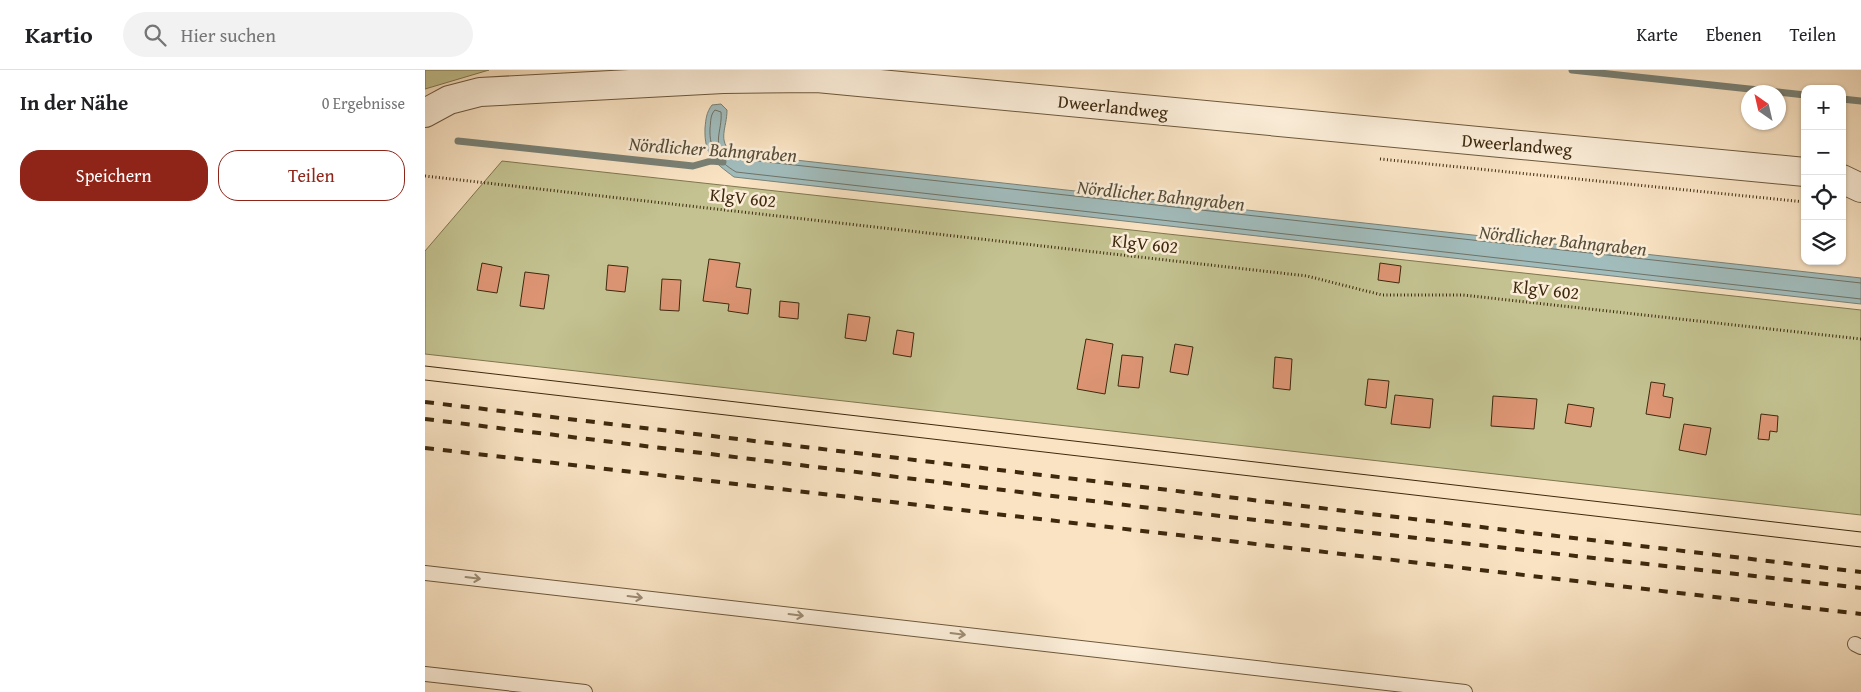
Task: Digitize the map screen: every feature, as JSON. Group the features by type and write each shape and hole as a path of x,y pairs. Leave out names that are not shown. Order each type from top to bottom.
{"street":[{"name":"Dweerlandweg","path":"425,113 449,100 480,92 723,79 817,78 1801,172"},
{"path":"1846,172 1861,169"},
{"path":"1846,181 1861,188"}],"lane":[{"path":"425,572 1465,692"},
{"path":"425,674 585,692"}],"path":[{"name":"KlgV 602","path":"425,176 1307,276 1382,295 1463,295 1861,339"}],"shaded area":[{"path":"425,70 489,70 425,89"},
{"path":"502,161 1861,310 1861,515 425,354 425,251"}],"water":[{"path":"721,104 727,110 724,133 725,143 732,153 1861,278 1861,304 734,177 716,162 706,145 705,128 707,113 712,105"}],"building":[{"path":"709,259 740,263 736,287 751,289 748,314 728,311 729,304 703,301"},
{"path":"482,263 502,267 497,293 477,290"},
{"path":"1380,263 1401,266 1399,283 1378,280"},
{"path":"608,265 628,267 625,292 606,290"},
{"path":"525,272 549,275 544,309 520,306"},
{"path":"662,279 681,280 679,311 660,310"},
{"path":"780,301 799,303 798,319 779,317"},
{"path":"848,314 870,317 866,341 845,338"},
{"path":"897,330 914,333 911,357 893,354"},
{"path":"1086,339 1113,344 1105,394 1077,389"},
{"path":"1175,344 1193,347 1188,375 1170,372"},
{"path":"1122,355 1143,357 1139,388 1118,386"},
{"path":"1275,357 1292,359 1290,390 1273,388"},
{"path":"1368,379 1389,381 1386,408 1365,405"},
{"path":"1651,382 1665,384 1663,396 1673,398 1670,418 1646,414"},
{"path":"1395,395 1433,399 1430,428 1391,424"},
{"path":"1493,396 1537,399 1534,429 1491,426"},
{"path":"1568,404 1594,408 1591,427 1565,423"},
{"path":"1761,414 1778,416 1777,432 1770,431 1769,440 1758,439"},
{"path":"1684,424 1711,428 1706,455 1679,450"}],"waterway":[{"path":"1572,70 1801,95"},
{"path":"1846,99 1861,101"},
{"name":"Nördlicher Bahngraben","path":"458,141 693,166 711,161 723,162"}],"tram line":[{"path":"425,366 1861,532"},
{"path":"425,380 1861,547"}],"railway":[{"path":"425,402 1861,572"},
{"path":"425,419 1150,508 1861,588"},
{"path":"425,448 1861,614"}]}
